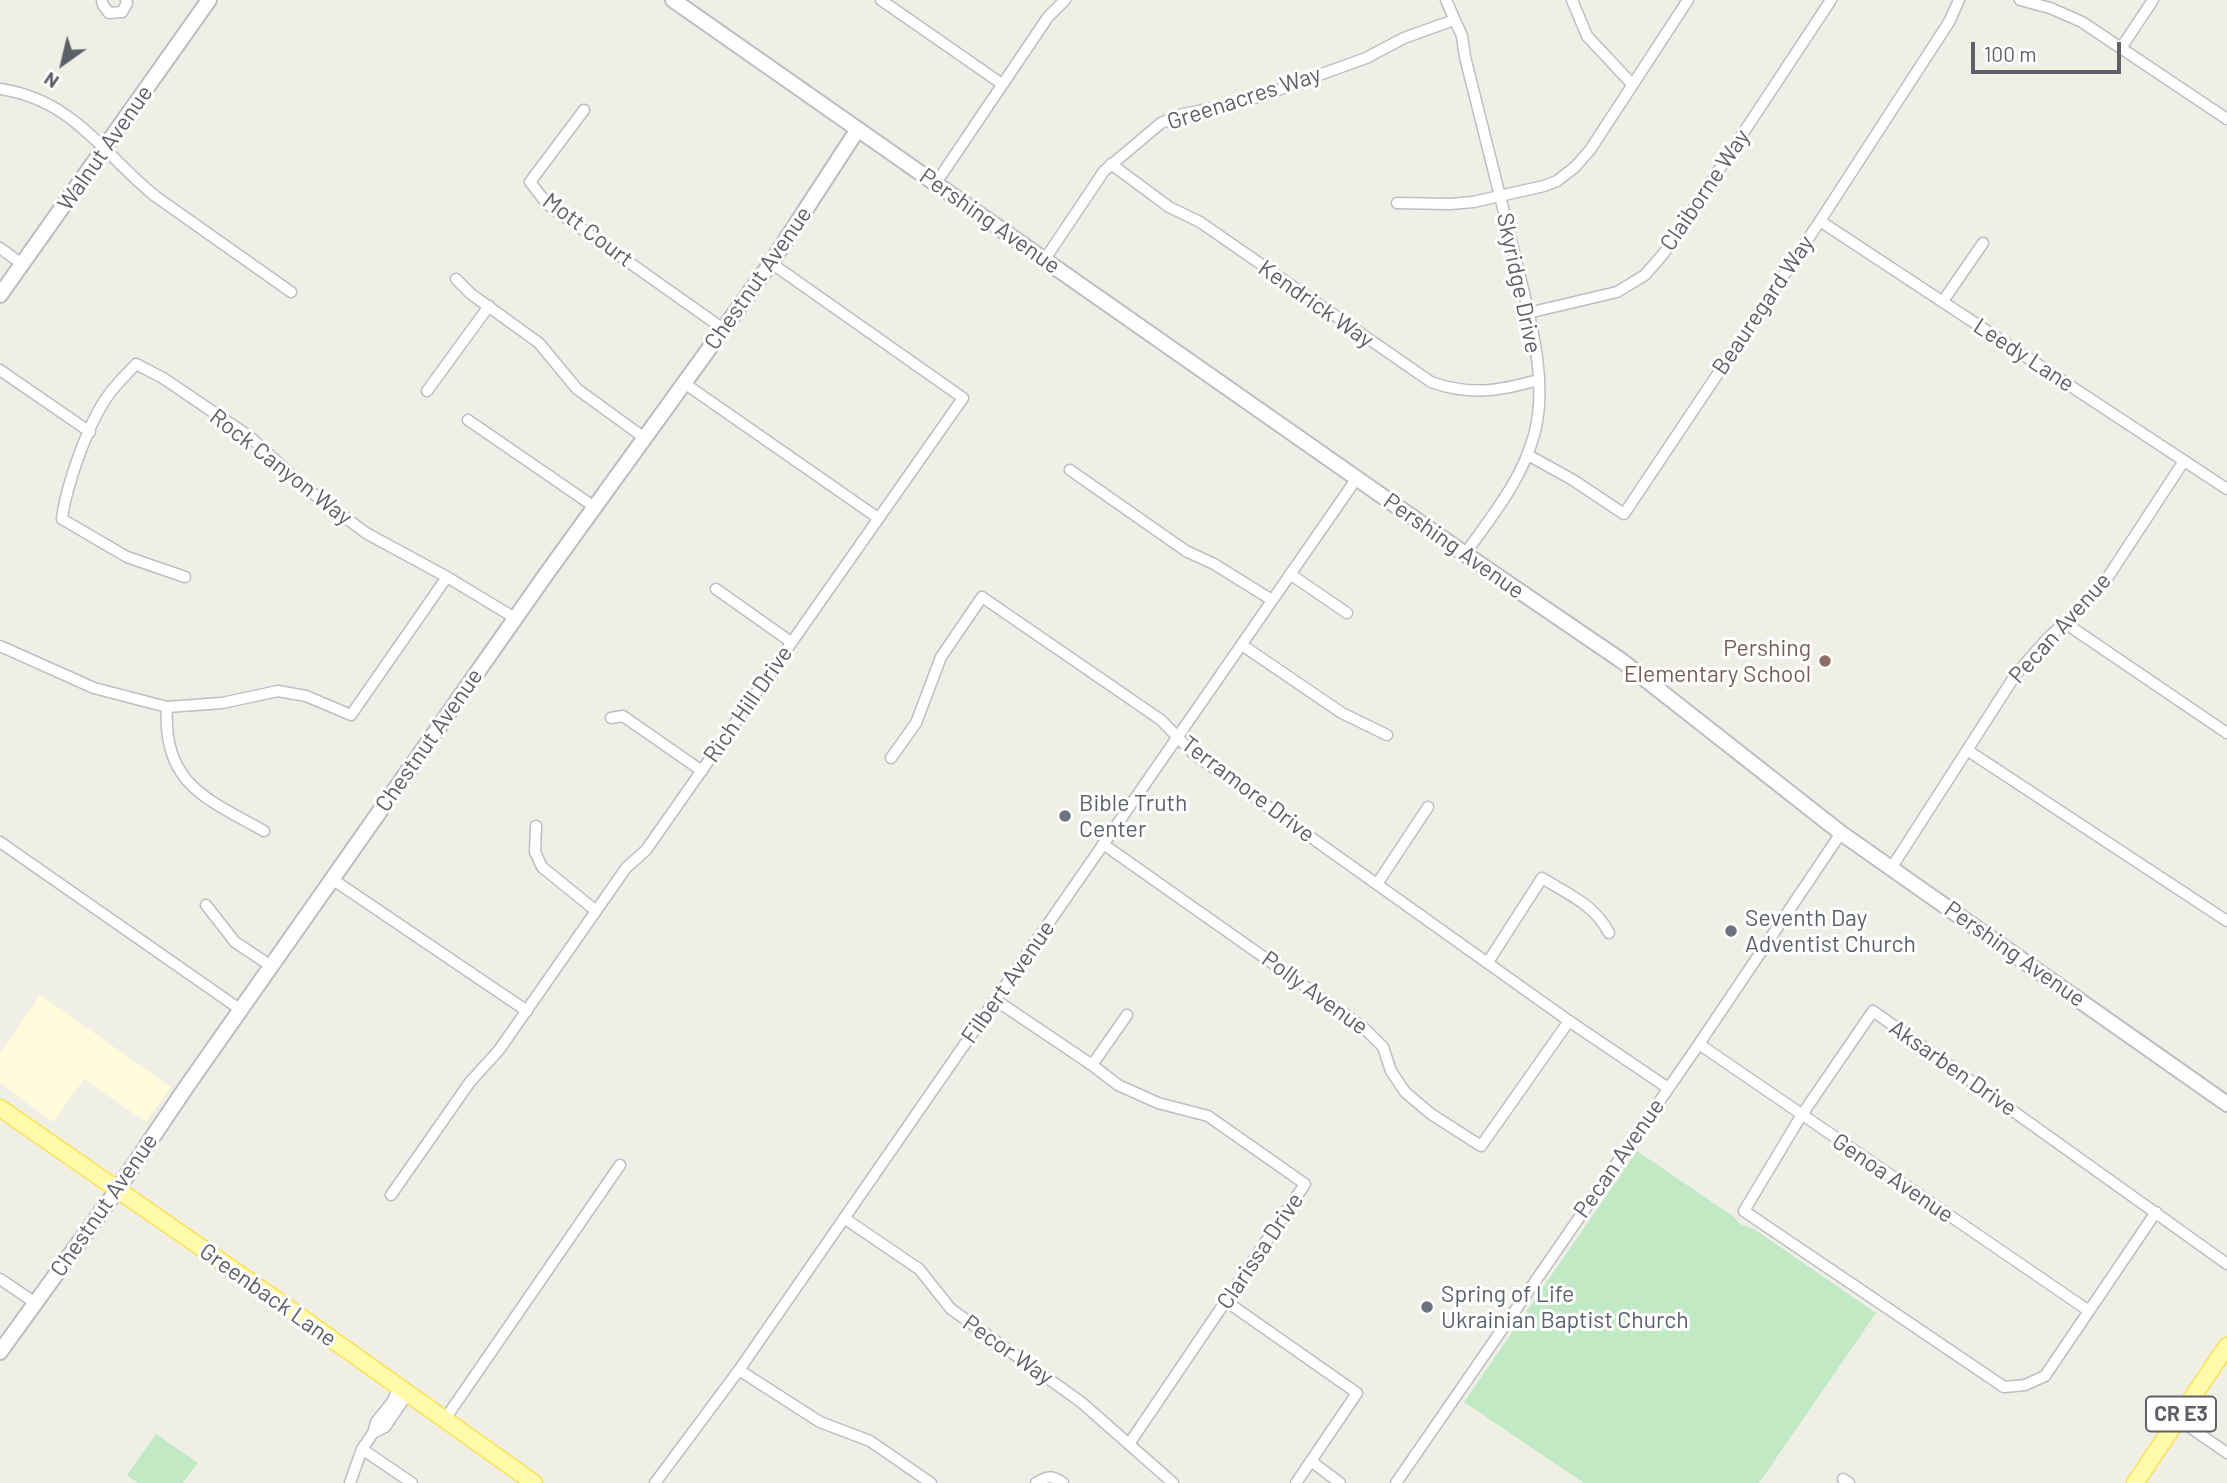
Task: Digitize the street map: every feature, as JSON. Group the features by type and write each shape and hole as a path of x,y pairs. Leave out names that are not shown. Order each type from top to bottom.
{"main road":[{"name":"Greenback Lane","path":"0,1108 534,1483"},
{"name":"CR E3","path":"2135,1483 2227,1346"}],"street":[{"path":"102,0 109,13 122,12 126,0"},
{"name":"Walnut Avenue","path":"0,295 209,0"},
{"name":"Pershing Avenue","path":"673,0 1622,661 1841,833 2227,1104"},
{"path":"881,0 1002,84"},
{"path":"936,183 1048,17 1065,0"},
{"name":"Skyridge Drive","path":"1446,0 1462,36 1528,313 1540,398 1528,455 1511,487 1465,554"},
{"path":"1572,0 1587,36 1632,84"},
{"path":"1397,203 1450,204 1500,196 1557,181 1575,167 1590,150 1688,0"},
{"name":"Claiborne Way","path":"1528,313 1617,292 1645,275 1664,253 1830,0"},
{"name":"Beauregard Way","path":"1528,455 1573,480 1624,514 1820,220 1949,22 1959,0"},
{"path":"2020,0 2067,14 2227,118"},
{"path":"2121,48 2153,0"},
{"name":"Greenacres Way","path":"1045,259 1100,176 1161,123 1183,114 1264,95 1366,58 1404,38 1454,20"},
{"path":"0,89 54,107 89,132 155,196 291,292"},
{"name":"Mott Court","path":"584,110 530,182 548,205 722,328"},
{"name":"Chestnut Avenue","path":"0,1352 117,1190 515,618 771,263 858,129"},
{"name":"Kendrick Way","path":"1111,164 1169,207 1200,222 1431,382 1453,388 1489,392 1538,380"},
{"name":"Leedy Lane","path":"1820,220 2227,489"},
{"path":"1943,301 1983,243"},
{"path":"0,248 22,264"},
{"name":"Rich Hill Drive","path":"391,1195 470,1082 499,1050 527,1011 595,910 626,869 646,850 963,398 771,263"},
{"path":"456,279 539,343 577,389 646,439"},
{"path":"427,391 489,306"},
{"name":"Rock Canyon Way","path":"185,577 127,557 62,519 70,479 105,400 136,364 163,378 250,437 307,489 366,533 515,618"},
{"path":"0,370 90,432"},
{"path":"684,383 878,518"},
{"path":"468,420 596,508"},
{"name":"Pecan Avenue","path":"1892,867 2016,674 2046,640 2092,597 2184,461"},
{"path":"1070,470 1186,551 1272,600"},
{"name":"Filbert Avenue","path":"655,1483 739,1370 1357,478"},
{"path":"1290,574 1346,613"},
{"path":"0,646 94,688 167,707 222,703 278,691 306,696 351,715 447,577"},
{"path":"716,589 791,642"},
{"name":"Terramore Drive","path":"891,758 916,723 941,657 982,597 1161,720 1194,754 1569,1021 1668,1088"},
{"path":"2065,623 2227,733"},
{"path":"1242,645 1342,713 1387,735"},
{"path":"167,707 172,752 187,782 216,806 264,831"},
{"path":"611,718 623,716 702,771"},
{"path":"1967,750 2227,921"},
{"path":"1377,884 1428,807"},
{"path":"536,826 535,852 542,867 595,910"},
{"name":"Pecan Avenue","path":"1396,1483 1841,833"},
{"path":"0,842 241,1010"},
{"name":"Polly Avenue","path":"1103,844 1363,1027 1384,1047 1391,1071 1405,1092 1431,1114 1482,1146 1569,1021"},
{"path":"1488,962 1542,878 1586,905 1601,918 1609,933"},
{"path":"332,880 527,1011"},
{"path":"206,905 235,942 271,966"},
{"name":"Clarissa Drive","path":"997,1000 1118,1085 1158,1103 1208,1116 1305,1184 1129,1444"},
{"name":"Aksarben Drive","path":"2089,1311 2045,1376 2025,1385 2004,1387 1744,1211 1801,1116 1873,1011 2227,1264"},
{"path":"1093,1065 1127,1015"},
{"name":"Genoa Avenue","path":"1699,1044 2089,1311"},
{"path":"445,1419 620,1165"},
{"path":"2089,1311 2156,1212"},
{"name":"Pecor Way","path":"844,1218 919,1269 951,1310 1081,1402 1173,1483"},
{"path":"0,1279 34,1302"},
{"path":"1227,1302 1357,1393 1296,1483"},
{"path":"739,1370 820,1422 870,1441 930,1483"},
{"path":"350,1483 362,1448 373,1433 376,1422 404,1390"},
{"path":"2178,1419 2227,1453"},
{"path":"362,1448 412,1483"},
{"path":"1311,1461 1340,1483"},
{"path":"1036,1483 1045,1477 1055,1477 1063,1483"}],"shaded area":[{"path":"40,995 171,1087 146,1122 84,1079 53,1122 0,1083 0,1054"}],"green space":[{"path":"1637,1151 1734,1217 1740,1224 1754,1229 1876,1313 1759,1483 1584,1483 1464,1402"},
{"path":"156,1434 198,1463 183,1483 138,1483 127,1475"}],"place":[{"name":"Pershing Elementary School","path":"1825,661"},
{"name":"Bible Truth Center","path":"1065,816"},
{"name":"Seventh Day Adventist Church","path":"1731,931"},
{"name":"Spring of Life Ukrainian Baptist Church","path":"1427,1307"}]}
